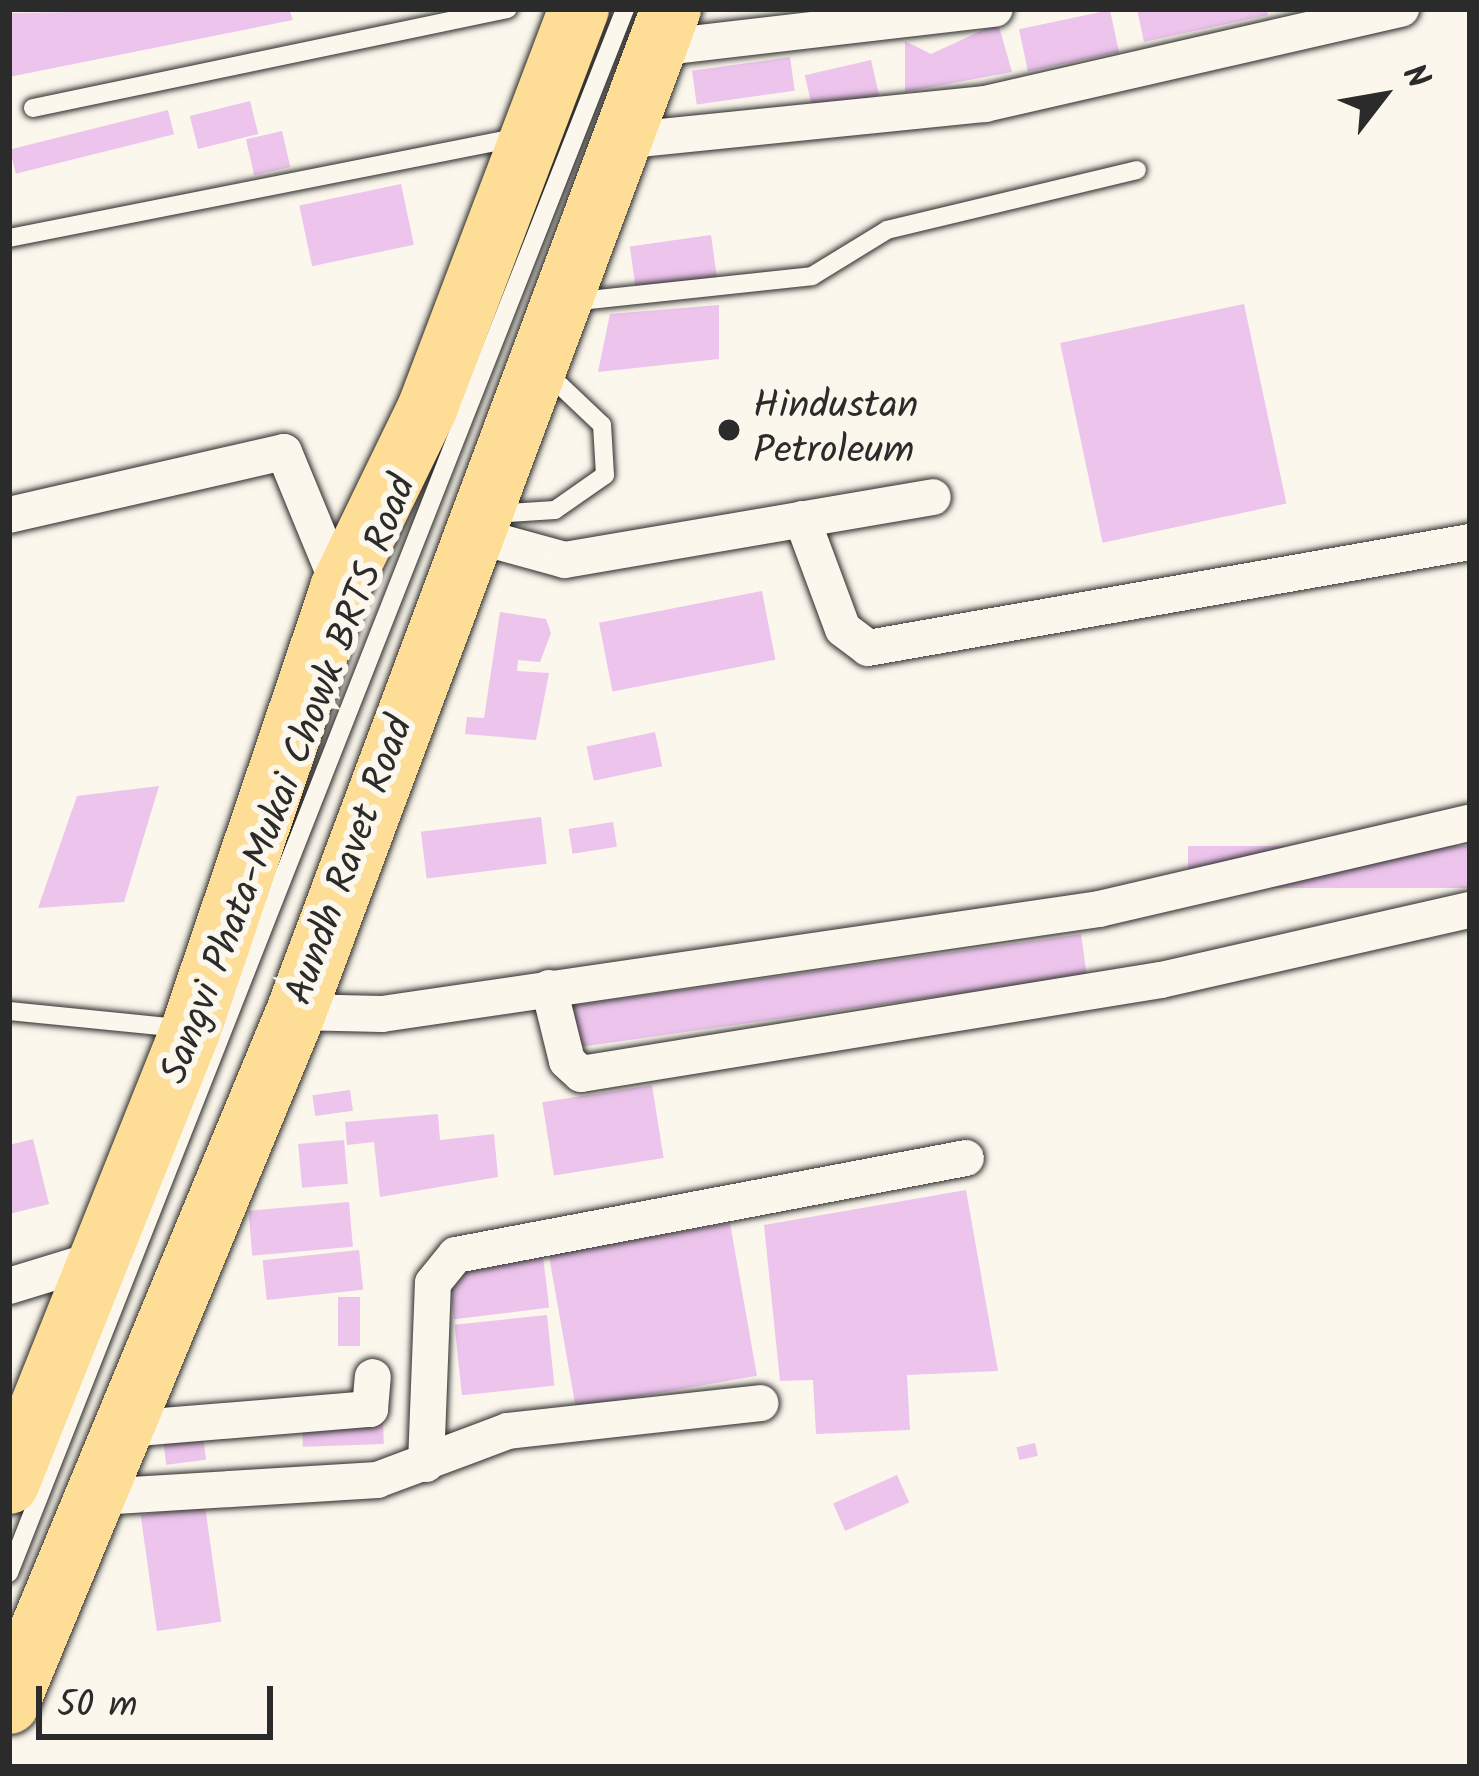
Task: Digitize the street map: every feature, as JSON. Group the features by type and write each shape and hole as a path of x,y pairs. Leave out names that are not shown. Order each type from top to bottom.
{"main road":[{"path":"9,1484 104,1257 191,1029 340,588 427,409 579,9"},
{"name":"Aundh Ravet Road","path":"9,1704 99,1497 296,1012 620,142 651,22"}],"street":[{"path":"651,22 995,9"},
{"path":"620,142 985,104 1401,9"},
{"path":"9,515 284,452 340,588"},
{"path":"474,524 565,560 933,496"},
{"path":"802,519 843,629 883,649 1470,542"},
{"path":"296,1012 382,1014 1099,909 1470,824"},
{"path":"549,988 567,1061 581,1073 1161,980 1470,910"},
{"path":"426,1464 433,1283 456,1255 966,1158"},
{"path":"9,1286 104,1257"},
{"path":"126,1429 370,1408 373,1377"},
{"path":"99,1497 377,1480 508,1431 760,1402"}],"lane":[{"path":"33,108 508,9"},
{"name":"Sangvi Phata-Mukai Chowk BRTS Road","path":"9,1573 651,22"},
{"path":"9,238 531,135"},
{"path":"559,302 812,276 887,230 1137,170"},
{"path":"474,524 555,510 605,475 602,425 536,364"},
{"path":"9,1011 191,1029"}],"building":[{"path":"289,9 293,20 9,77 9,13"},
{"path":"1137,9 1267,9 1268,15 1144,42"},
{"path":"1110,10 1119,52 1028,71 1019,29"},
{"path":"998,23 1012,72 905,92 905,41 931,54"},
{"path":"790,57 795,91 697,104 692,71"},
{"path":"871,60 879,95 813,110 805,75"},
{"path":"250,101 258,134 198,149 190,116"},
{"path":"168,110 174,134 16,174 10,149"},
{"path":"282,131 290,167 254,175 246,139"},
{"path":"401,184 414,245 312,266 299,206"},
{"path":"711,235 718,283 636,294 630,246"},
{"path":"1244,304 1286,504 1103,543 1060,343"},
{"path":"719,305 719,359 598,372 610,314"},
{"path":"762,591 775,660 612,691 599,623"},
{"path":"500,612 546,619 551,633 540,662 518,660 517,671 549,673 536,740 465,734 467,717 484,718"},
{"path":"655,732 662,766 594,781 587,747"},
{"path":"159,786 124,902 38,908 77,796"},
{"path":"541,817 547,864 427,878 421,832"},
{"path":"613,822 617,847 572,854 569,829"},
{"path":"1188,846 1470,846 1470,888 1188,888"},
{"path":"1081,934 1087,976 569,1048 563,1007"},
{"path":"652,1085 664,1158 554,1175 542,1102"},
{"path":"350,1090 353,1111 315,1116 312,1095"},
{"path":"438,1114 440,1140 494,1134 498,1177 380,1197 374,1142 347,1145 345,1122"},
{"path":"33,1139 49,1204 9,1214 9,1145"},
{"path":"344,1140 348,1184 302,1188 298,1144"},
{"path":"966,1190 998,1371 907,1375 910,1430 816,1434 813,1380 780,1381 764,1225"},
{"path":"349,1202 353,1247 252,1256 248,1211"},
{"path":"730,1223 757,1376 576,1408 549,1255"},
{"path":"359,1250 363,1290 267,1300 263,1260"},
{"path":"543,1257 549,1308 454,1319 448,1269"},
{"path":"338,1297 360,1297 360,1346 338,1346"},
{"path":"547,1315 554,1386 462,1395 455,1325"},
{"path":"383,1421 384,1444 303,1447 302,1424"},
{"path":"203,1436 206,1460 166,1465 163,1441"},
{"path":"1035,1443 1038,1456 1019,1460 1016,1447"},
{"path":"897,1475 909,1502 845,1531 833,1503"},
{"path":"205,1506 221,1622 157,1631 141,1515"}],"place":[{"name":"Hindustan Petroleum","path":"729,430"}]}
